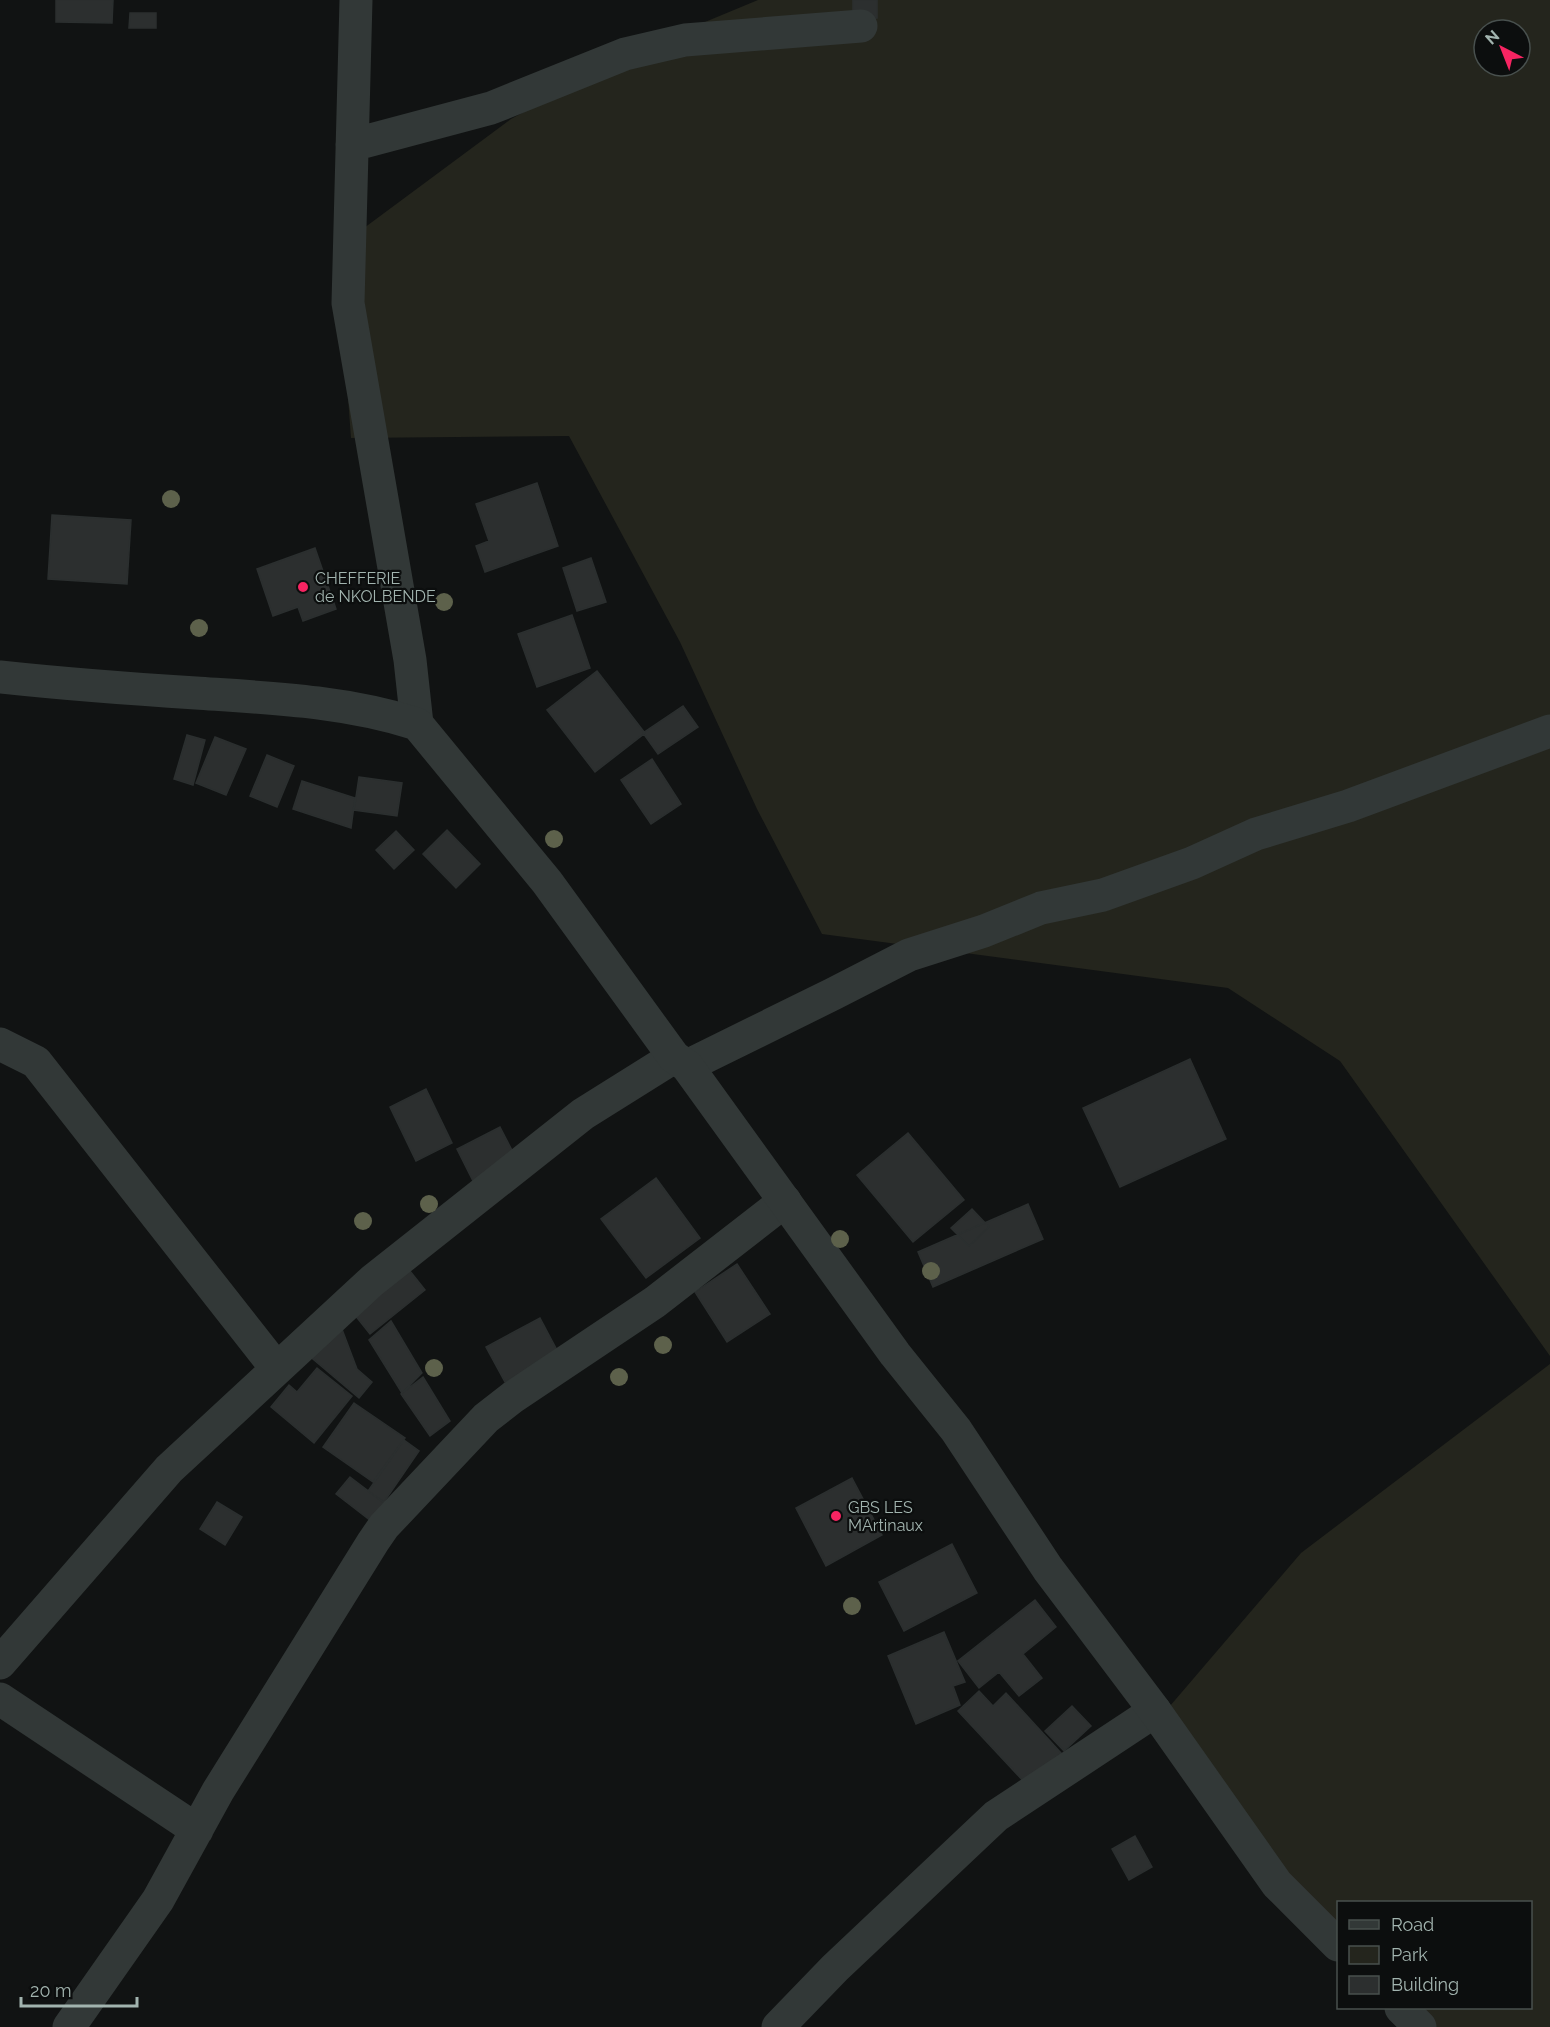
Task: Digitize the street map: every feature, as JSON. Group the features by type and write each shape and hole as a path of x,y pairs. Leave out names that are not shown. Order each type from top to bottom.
{"street":[{"path":"356,0 348,303 410,660 417,724 547,882 785,1201 895,1354 956,1430 1048,1569 1155,1711 1277,1884 1337,1944"},
{"path":"352,145 491,108 635,52 685,40 861,26"},
{"path":"0,677 89,686 323,703 387,715 417,724"},
{"path":"0,1663 169,1469 372,1281 583,1114 680,1061 833,994 909,955 984,931 1041,908 1103,895 1192,863 1256,834 1348,806 1550,731"},
{"path":"0,1044 36,1062 277,1370"},
{"path":"69,2027 158,1900 218,1791 384,1526 486,1418 513,1397 655,1302 785,1201"},
{"path":"0,1699 197,1830"},
{"path":"778,2027 835,1968 996,1816 1155,1711"},
{"path":"1403,2009 1420,2027"}],"green space":[{"path":"758,0 1550,0 1550,1356 1340,1061 1228,988 822,934 757,809 680,642 569,436 351,438 337,248 511,119 640,49"},
{"path":"1550,1364 1550,2027 1428,2027 1408,2009 1532,2009 1532,1901 1337,1901 1337,1941 1158,1720 1301,1553"}],"building":[{"path":"56,0 113,0 112,23 56,22"},
{"path":"853,0 877,0 877,18 853,18"},
{"path":"130,13 156,13 156,28 129,28"},
{"path":"537,483 558,546 485,572 476,546 489,541 476,504"},
{"path":"52,515 131,520 127,584 48,579"},
{"path":"315,548 336,609 303,621 298,607 273,616 257,569"},
{"path":"591,558 606,602 577,611 563,568"},
{"path":"572,615 590,668 537,687 518,634"},
{"path":"597,671 645,733 595,772 547,710"},
{"path":"683,706 698,727 658,754 643,733"},
{"path":"187,735 205,740 193,785 174,779"},
{"path":"215,737 246,749 226,795 196,783"},
{"path":"267,755 294,766 277,807 250,796"},
{"path":"652,759 681,804 651,824 621,780"},
{"path":"359,777 402,783 397,816 354,810"},
{"path":"302,781 355,798 351,828 293,809"},
{"path":"447,830 480,864 456,888 423,854"},
{"path":"396,831 414,850 394,869 376,850"},
{"path":"1190,1059 1226,1139 1120,1187 1083,1108"},
{"path":"426,1089 452,1143 416,1161 390,1107"},
{"path":"500,1127 517,1160 474,1183 457,1149"},
{"path":"908,1133 964,1200 913,1242 857,1175"},
{"path":"656,1178 700,1238 646,1278 601,1219"},
{"path":"1028,1204 1043,1239 933,1287 918,1252"},
{"path":"972,1209 989,1227 969,1246 951,1228"},
{"path":"737,1264 770,1314 727,1342 695,1292"},
{"path":"406,1266 425,1290 370,1334 351,1310"},
{"path":"540,1318 559,1354 505,1382 486,1347"},
{"path":"391,1321 422,1373 402,1393 369,1340"},
{"path":"340,1324 357,1369 372,1382 359,1398 307,1354"},
{"path":"317,1368 352,1396 314,1443 271,1407 289,1385 297,1392"},
{"path":"423,1377 450,1421 430,1436 401,1394"},
{"path":"354,1403 405,1438 373,1482 323,1447"},
{"path":"404,1440 419,1451 384,1502 368,1491"},
{"path":"350,1477 384,1503 371,1521 336,1494"},
{"path":"852,1478 882,1535 826,1566 796,1508"},
{"path":"217,1502 242,1517 225,1545 200,1529"},
{"path":"952,1544 977,1593 904,1631 879,1582"},
{"path":"1035,1600 1056,1627 1023,1654 1042,1678 1019,1696 999,1672 979,1688 958,1661"},
{"path":"944,1632 965,1682 953,1686 960,1705 916,1724 888,1656"},
{"path":"979,1691 993,1706 1006,1693 1061,1753 1027,1785 958,1711"},
{"path":"1072,1706 1091,1726 1064,1751 1045,1731"},
{"path":"1135,1836 1152,1867 1129,1880 1112,1849"}],"place":[{"name":"CHEFFERIE de NKOLBENDE","path":"303,587"},
{"name":"GBS LES MArtinaux","path":"836,1516"}]}
